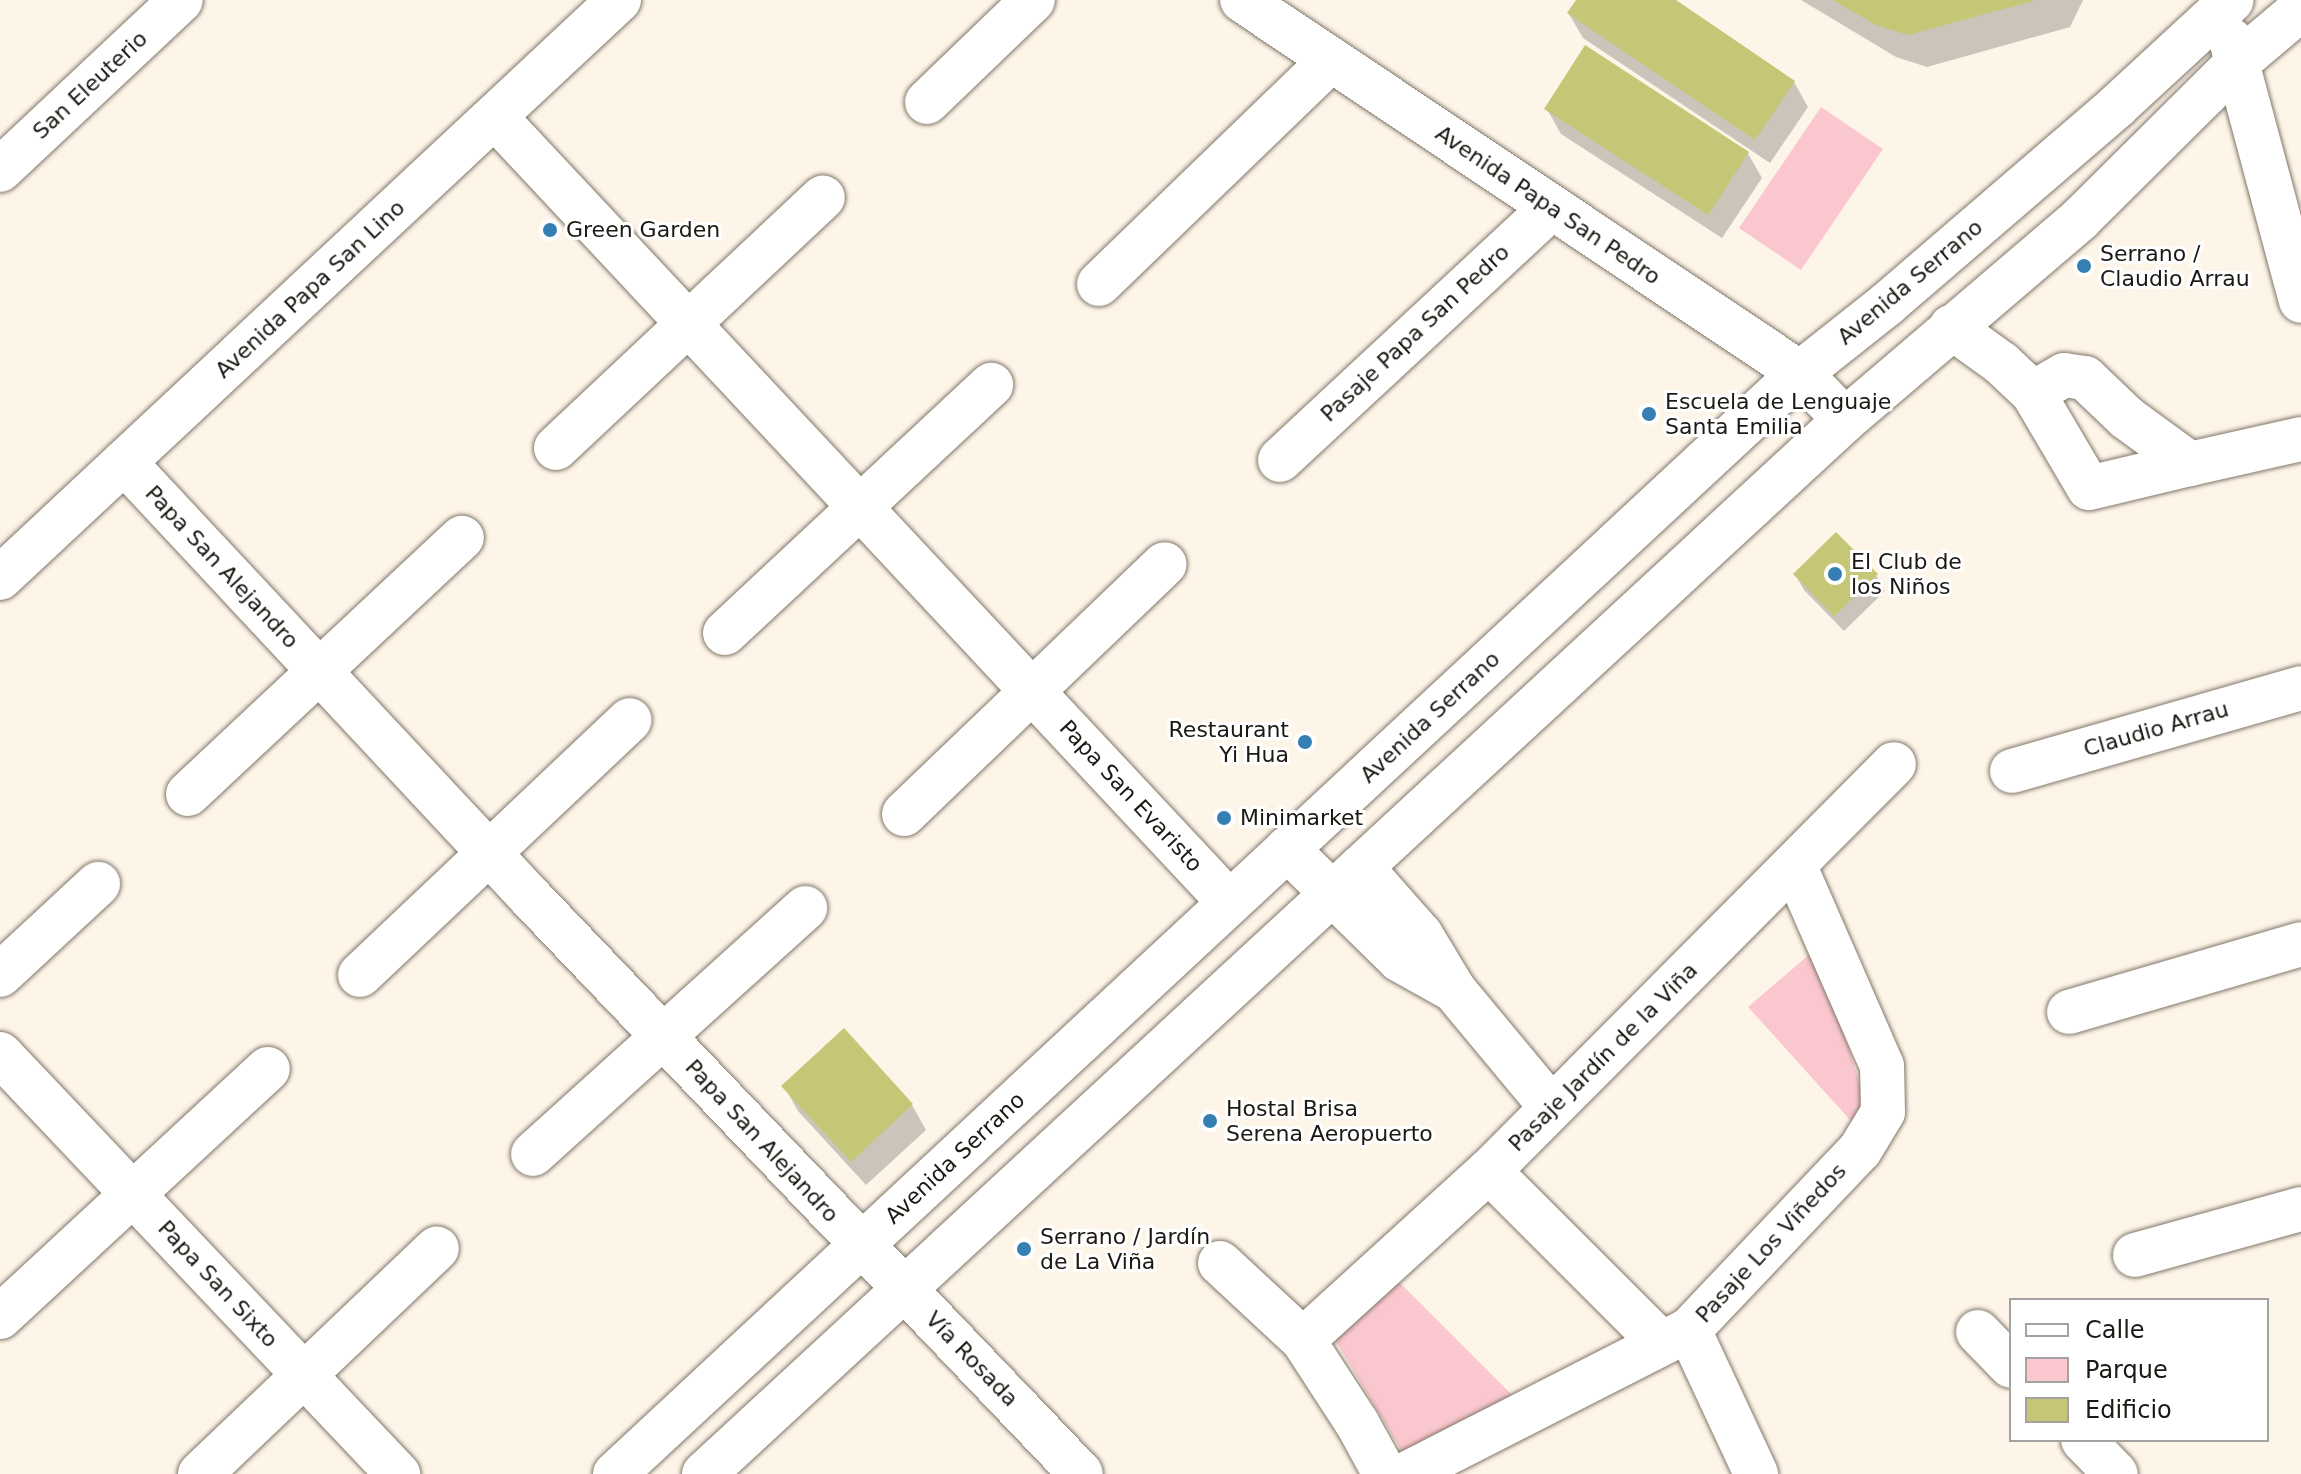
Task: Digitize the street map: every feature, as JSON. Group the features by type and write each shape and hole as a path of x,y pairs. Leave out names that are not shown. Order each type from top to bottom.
{"street":[{"name":"San Eleuterio","path":"0,170 181,0"},
{"name":"Avenida Papa San Lino","path":"3,569 124,462 619,0"},
{"path":"927,102 1033,0"},
{"name":"Avenida Papa San Pedro","path":"1242,0 1800,373 1845,420"},
{"path":"2225,3 2237,63 2301,301"},
{"name":"Avenida Serrano","path":"615,1474 1800,373 1887,304 2117,106 2225,3"},
{"path":"704,1474 1845,420 2080,219 2237,63 2300,11"},
{"path":"1099,284 1331,60"},
{"name":"Papa San Evaristo","path":"495,117 1229,902"},
{"path":"556,448 823,197"},
{"name":"Pasaje Papa San Pedro","path":"1280,460 1552,207"},
{"path":"1951,327 2001,363 2033,393 2089,488 2301,439"},
{"path":"2033,393 2064,375 2085,378 2127,418 2190,464"},
{"path":"725,633 991,385"},
{"name":"Papa San Alejandro","path":"124,462 861,1246"},
{"path":"188,794 462,538"},
{"path":"904,814 1165,564"},
{"name":"Claudio Arrau","path":"2012,771 2301,688"},
{"path":"360,975 630,720"},
{"name":"Pasaje Jardín de la Viña","path":"1303,1340 1489,1171 1795,867 1894,764"},
{"path":"1287,849 1346,881 1400,960 1454,990 1551,1107"},
{"name":"Pasaje Los Viñedos","path":"1406,1474 1675,1336 1860,1150 1883,1112 1882,1066 1795,867"},
{"path":"0,975 98,884"},
{"path":"533,1154 805,908"},
{"path":"2069,1012 2301,944"},
{"name":"Papa San Sixto","path":"0,1054 398,1474"},
{"path":"0,1317 268,1069"},
{"path":"1489,1171 1675,1336 1756,1474"},
{"path":"2135,1255 2301,1209"},
{"name":"Vía Rosada","path":"861,1246 1081,1474"},
{"path":"200,1474 437,1248"},
{"path":"1220,1263 1303,1340 1357,1423 1385,1474"},
{"path":"1978,1332 2009,1364"},
{"path":"2085,1442 2116,1474"}],"green space":[{"path":"1821,107 1883,149 1801,270 1739,228"},
{"path":"1818,947 1881,1154 1748,1007"},
{"path":"1398,1281 1519,1402 1403,1453 1334,1338"}],"building":[{"path":"1576,0 1676,0 1795,81 1755,140 1567,13"},
{"path":"1833,0 2033,1 1908,35 1876,25"},
{"path":"1585,45 1749,152 1708,215 1544,109"},
{"name":"El Club de los Niños","path":"1836,532 1878,574 1834,616 1793,574"},
{"path":"844,1028 913,1104 851,1162 781,1086"}],"place":[{"name":"Green Garden","path":"550,230"},
{"name":"Serrano / Claudio Arrau","path":"2084,266"},
{"name":"Escuela de Lenguaje Santa Emilia","path":"1649,414"},
{"name":"El Club de los Niños","path":"1835,574"},
{"name":"Restaurant Yi Hua","path":"1305,742"},
{"name":"Minimarket","path":"1224,818"},
{"name":"Hostal Brisa Serena Aeropuerto","path":"1210,1121"},
{"name":"Serrano / Jardín de La Viña","path":"1024,1249"}]}
